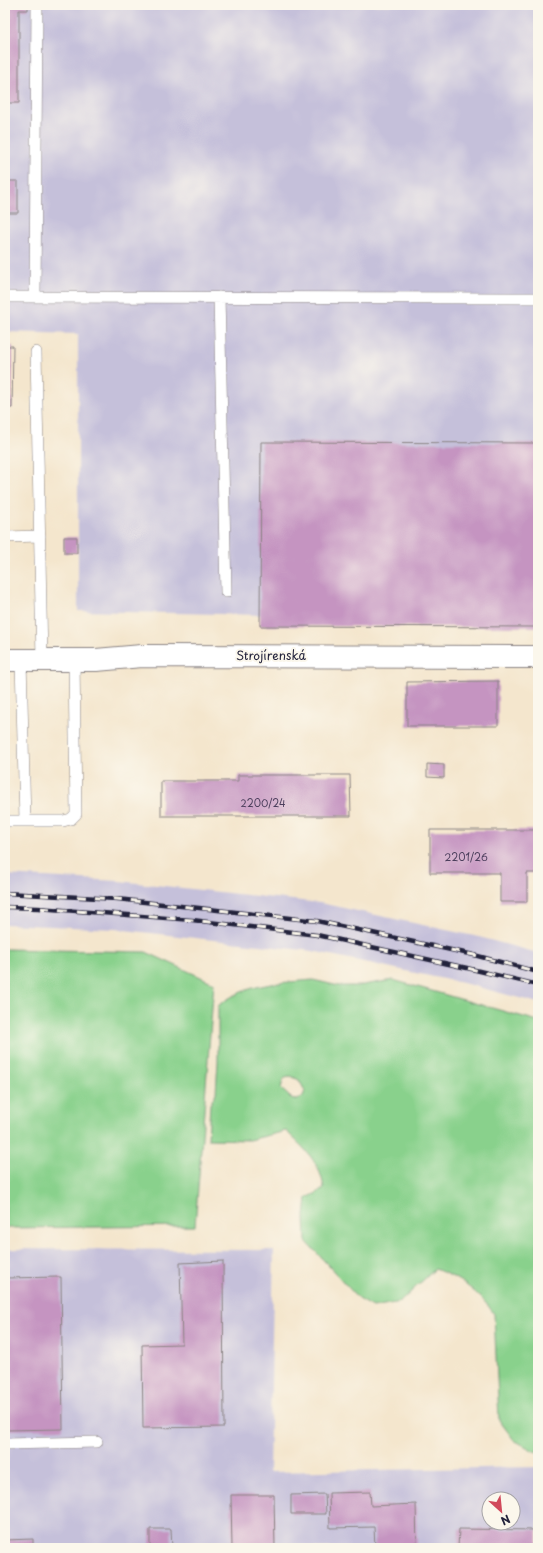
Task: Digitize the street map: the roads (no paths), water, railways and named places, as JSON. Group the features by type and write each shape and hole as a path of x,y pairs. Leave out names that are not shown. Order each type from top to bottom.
{"street":[{"name":"Strojírenská","path":"23,660 74,660 142,656 538,657"}],"lane":[{"path":"34,297 37,5"},
{"path":"5,297 538,298"},
{"path":"218,297 226,592"},
{"path":"25,821 23,660 40,536 36,352"},
{"path":"5,537 40,536"},
{"path":"5,821 63,821 71,819 76,814 74,660"},
{"path":"5,1444 97,1442"}],"railway":[{"path":"5,893 117,899 317,921 474,955 538,972"},
{"path":"5,907 38,908 192,920 317,935 538,985"}]}
